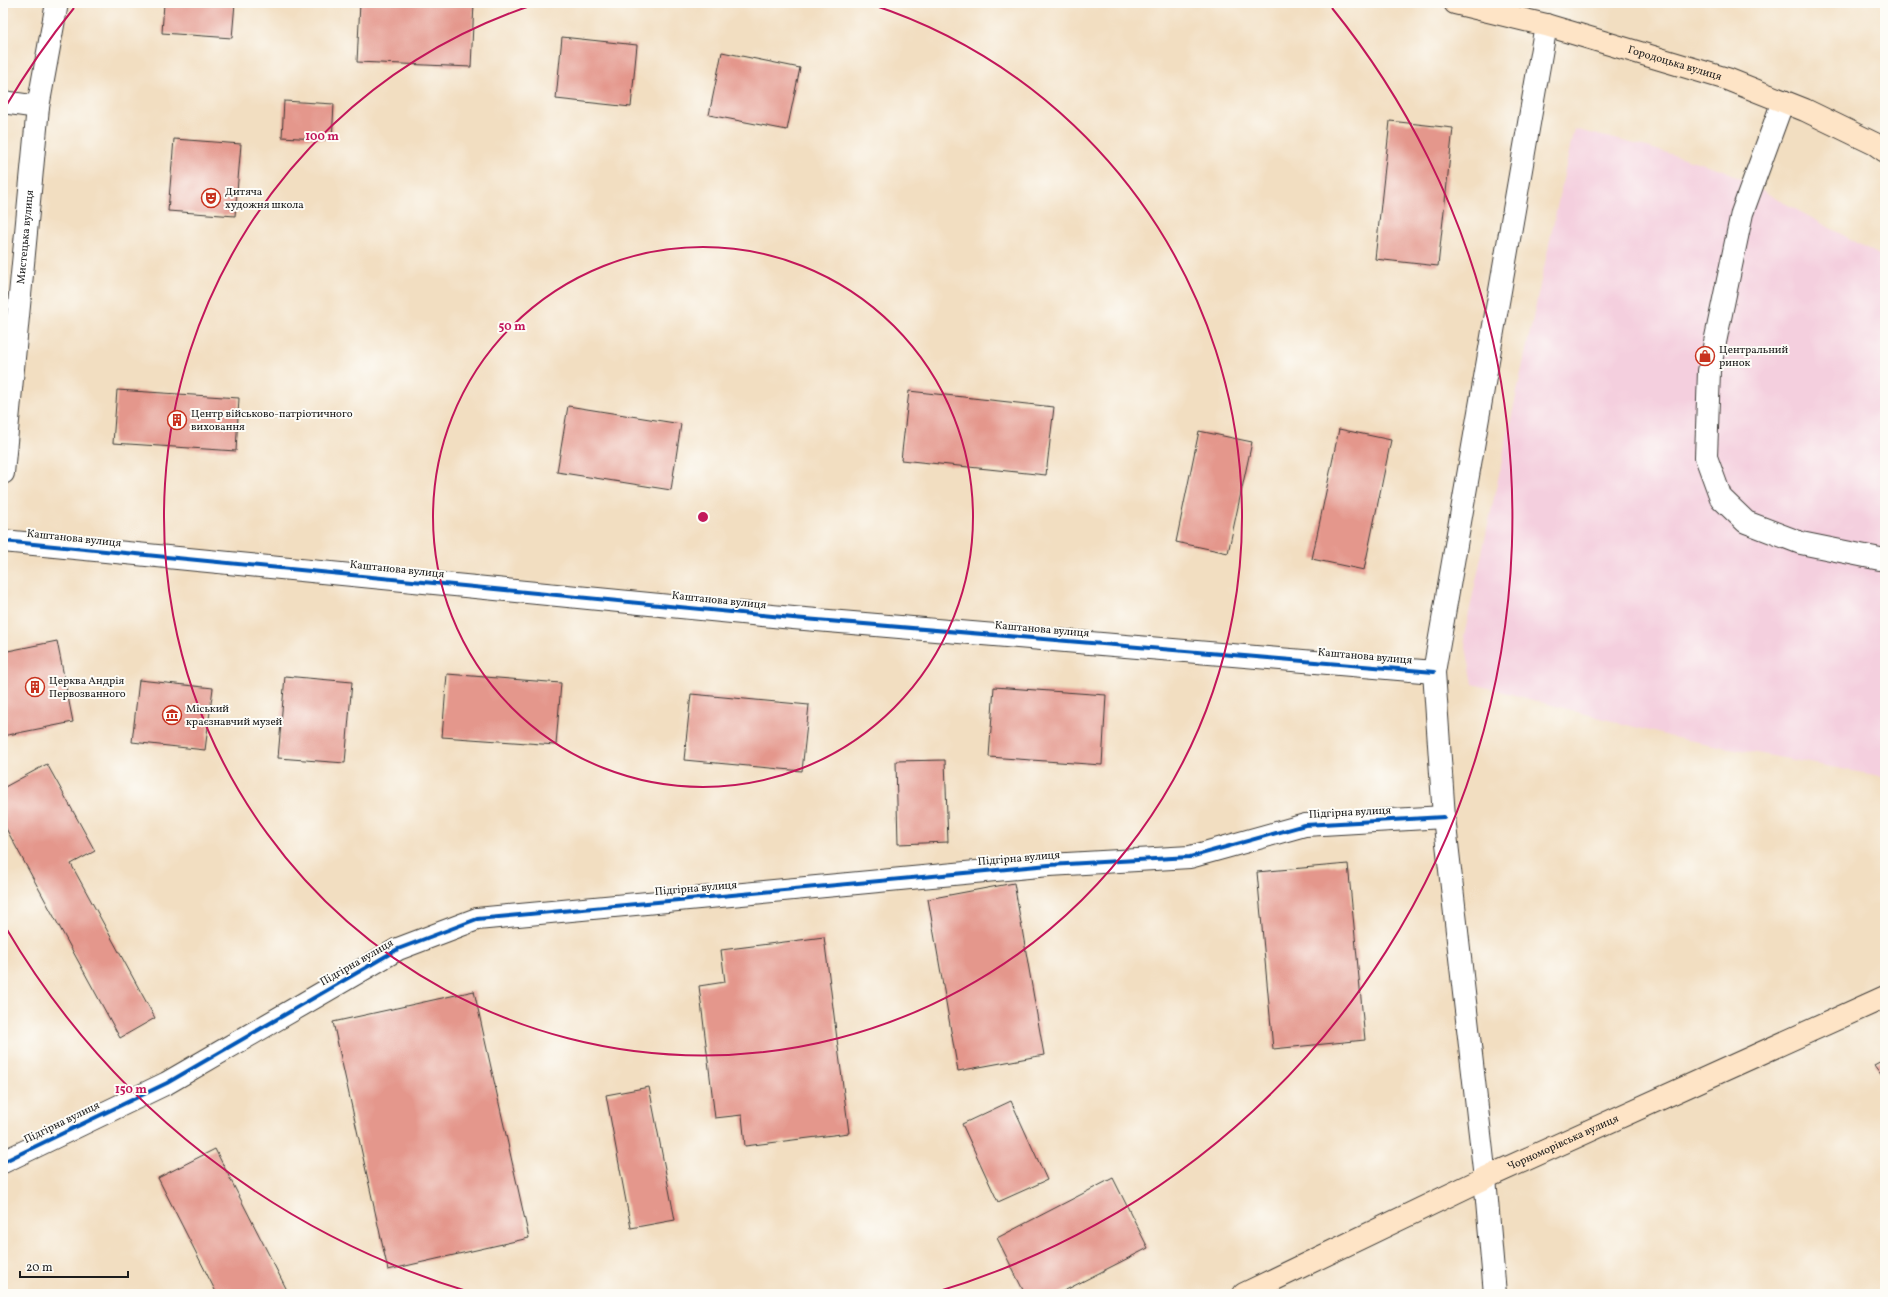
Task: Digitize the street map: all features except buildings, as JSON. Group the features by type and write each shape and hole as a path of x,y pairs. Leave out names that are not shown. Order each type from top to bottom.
{"street":[{"name":"Мистецька вулиця","path":"3,473 38,107 58,3"},
{"name":"Городоцька вулиця","path":"1455,3 1546,25 1726,79 1783,101 1868,141 1885,151"},
{"path":"1495,1294 1485,1178 1444,817 1434,672 1546,25"},
{"path":"1783,101 1742,213 1708,371 1706,457 1721,498 1746,522 1801,543 1885,560"},
{"path":"3,102 38,107"},
{"name":"Каштанова вулиця","path":"3,541 793,618 1434,672"},
{"name":"Підгірна вулиця","path":"3,1162 167,1083 398,949 477,919 1049,865 1190,857 1305,825 1444,817"},
{"name":"Чорноморівська вулиця","path":"1244,1294 1485,1178 1885,997"}],"shaded area":[{"name":"Центральний ринок","path":"1574,129 1647,147 1724,170 1885,258 1885,777 1676,738 1473,684 1464,636"}],"cycle path":[{"path":"3,541 793,618 1434,672"},
{"path":"3,1162 167,1083 398,949 477,919 1049,865 1190,857 1305,825 1444,817"}],"place":[{"name":"Дитяча художня школа","path":"211,198"},
{"name":"Центральний ринок","path":"1705,356"},
{"name":"Центр військово-патріотичного виховання","path":"177,420"},
{"name":"Церква Андрія Первозванного","path":"35,687"},
{"name":"Міський краєзнавчий музей","path":"172,715"}]}
